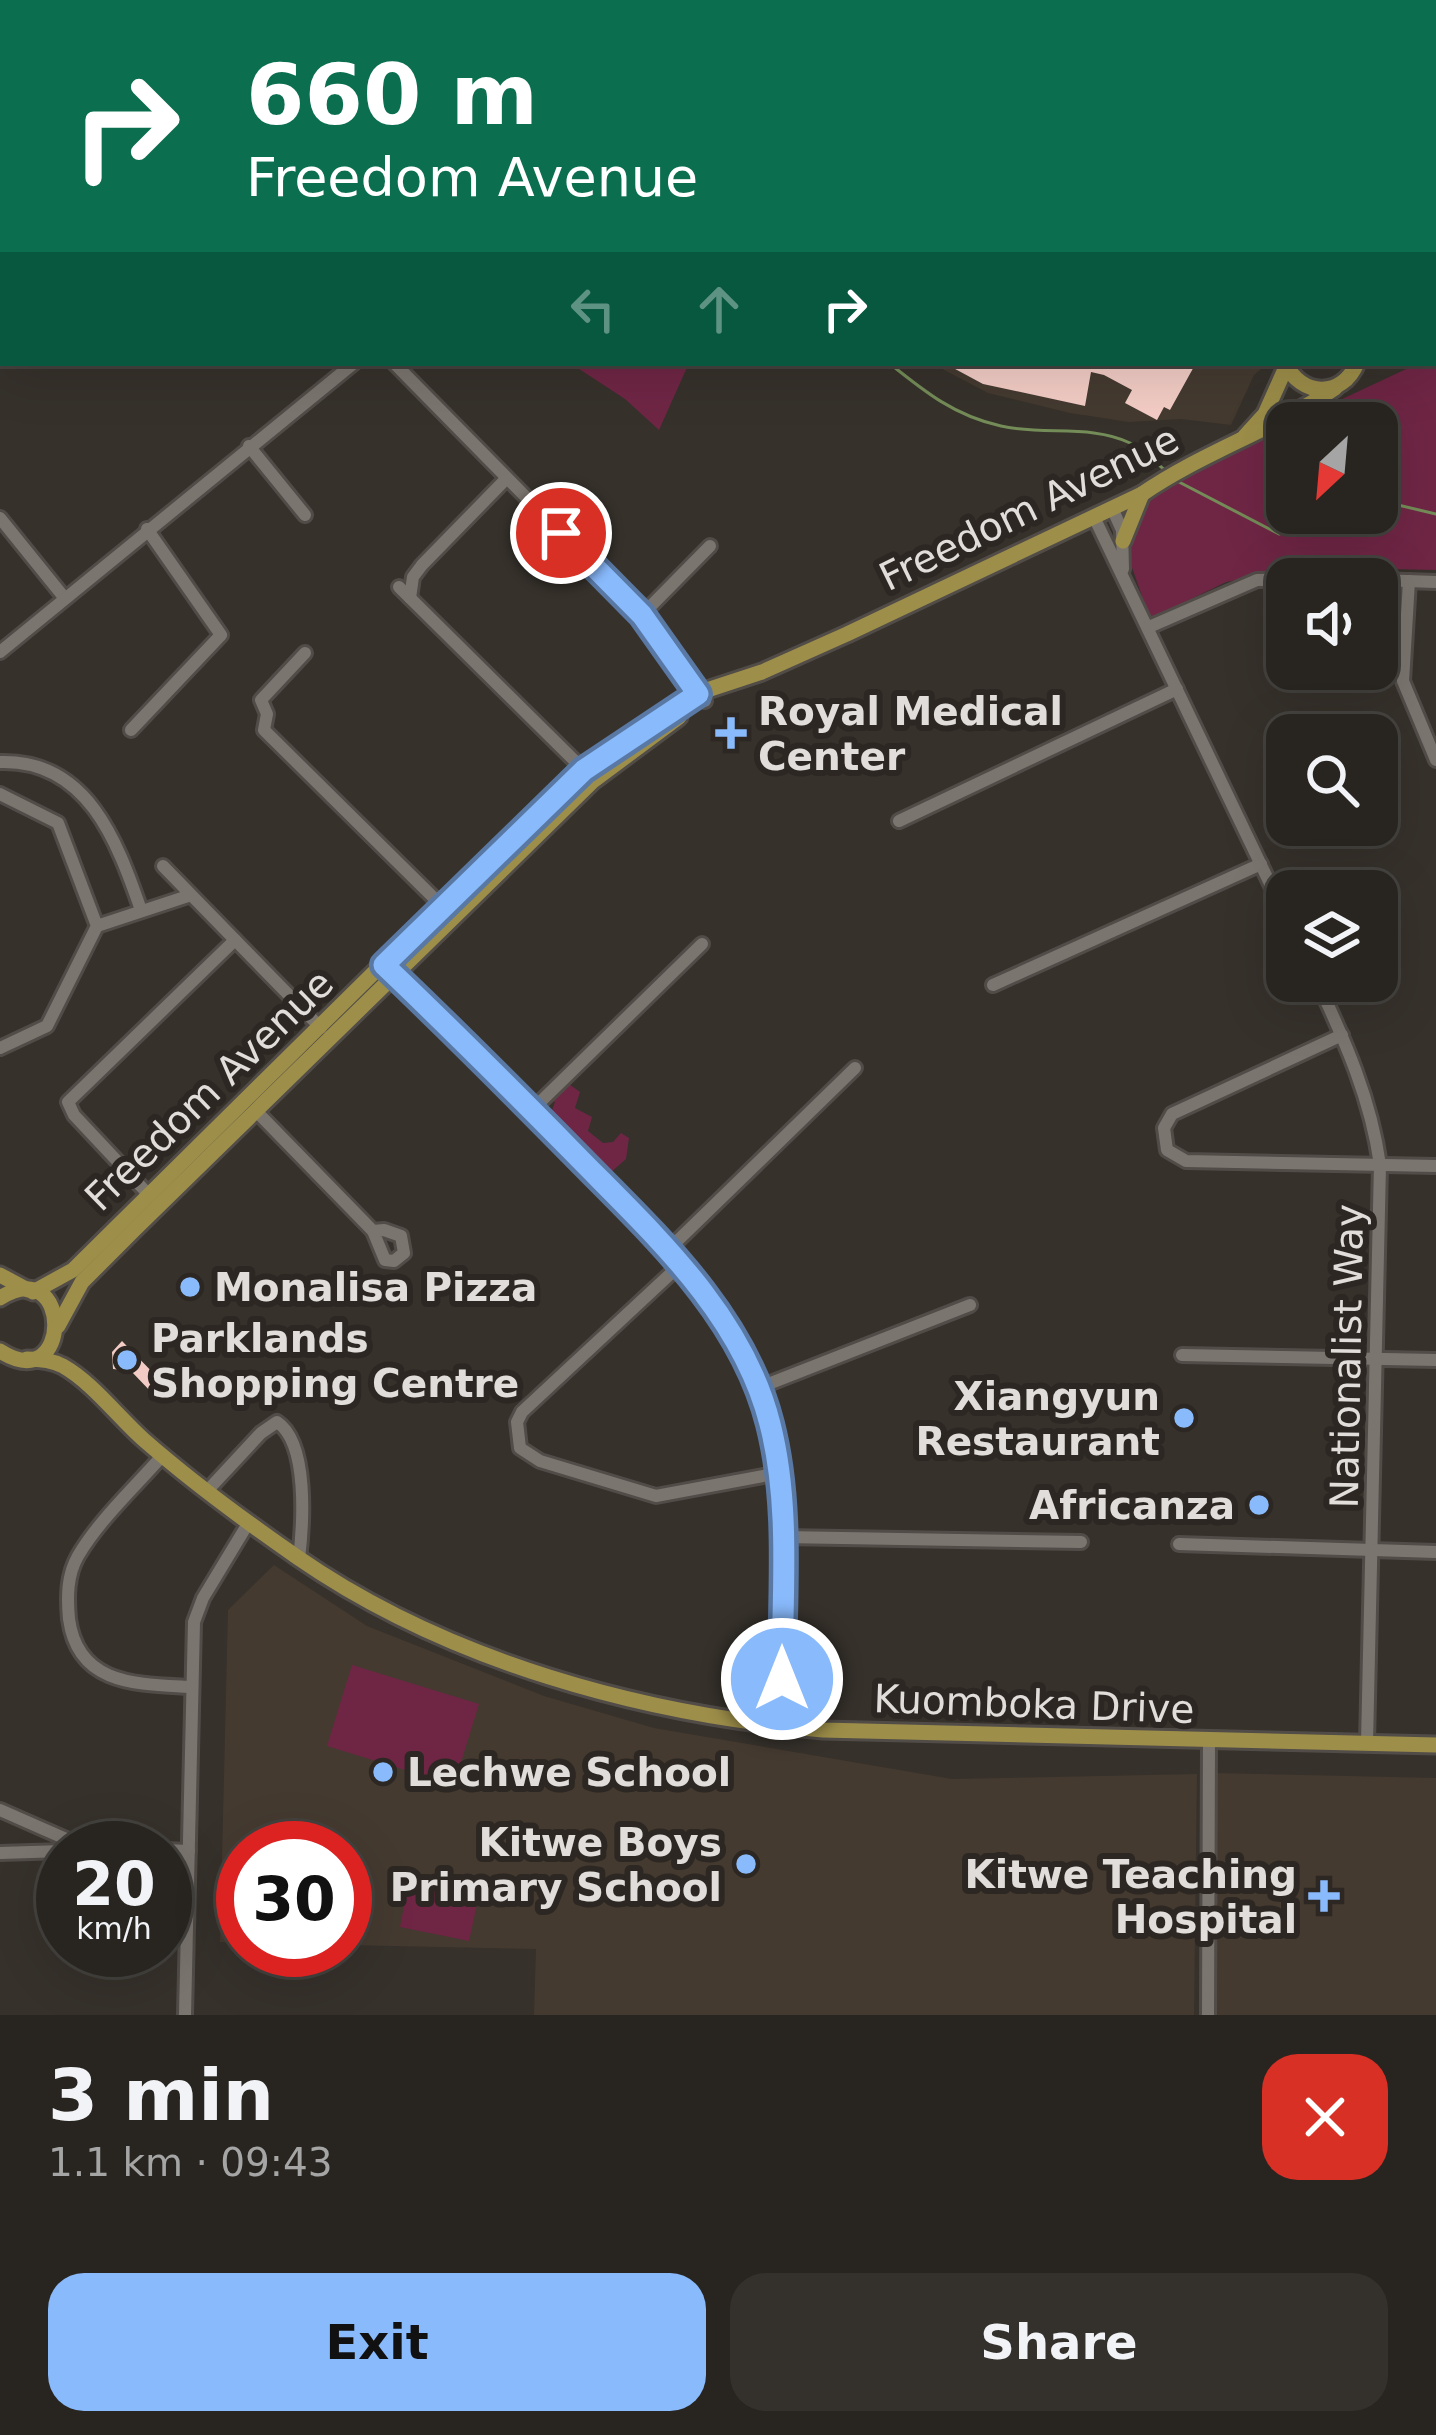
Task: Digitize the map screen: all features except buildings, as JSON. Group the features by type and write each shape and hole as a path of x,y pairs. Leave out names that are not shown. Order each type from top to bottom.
{"main road":[{"name":"Freedom Avenue","path":"1234,446 1265,414 1285,366"},
{"path":"1286,366 1301,385 1324,391 1335,388"},
{"name":"Freedom Avenue","path":"78,1276 257,1112 443,907 589,775 722,687 847,634 1142,494 1187,466 1294,416 1354,369"},
{"path":"1123,541 1142,494"},
{"name":"Freedom Avenue","path":"78,1276 149,1195 589,775"},
{"path":"180,1185 209,1137"},
{"path":"0,1275 52,1307 80,1378"},
{"path":"0,1298 78,1276"},
{"path":"11,1357 47,1350 78,1276"},
{"path":"11,1357 51,1361 80,1378"},
{"name":"Kuomboka Drive","path":"80,1378 162,1456 299,1559 371,1601 521,1664 688,1713 781,1727 1436,1745"}],"street":[{"path":"0,652 350,366"},
{"path":"397,366 642,615 702,698"},
{"path":"249,446 305,515"},
{"path":"506,479 422,565 404,592 589,775"},
{"path":"1112,508 1123,541 1123,570"},
{"path":"1094,517 1266,875"},
{"path":"0,518 63,596"},
{"path":"130,730 221,634 147,529"},
{"path":"642,615 710,546"},
{"path":"1149,627 1266,580"},
{"path":"1398,581 1436,581"},
{"path":"1409,581 1402,681 1436,760"},
{"path":"305,653 261,700 267,714 264,730 443,907"},
{"path":"899,821 1178,689"},
{"path":"0,762 37,766 67,780 94,803 141,910"},
{"path":"0,794 58,823 97,926"},
{"path":"993,985 1261,864"},
{"path":"163,866 321,1028"},
{"path":"0,1048 46,1026 97,926 190,895"},
{"path":"149,1195 74,1115 68,1102 235,940"},
{"path":"532,1110 702,944"},
{"path":"389,970 668,1250 726,1325 758,1388 779,1473 781,1727"},
{"name":"Nationalist Way","path":"1326,1002 1374,1123 1380,1165 1375,1550 1367,1743"},
{"path":"1342,1035 1172,1114 1163,1135 1167,1150 1186,1161 1436,1166"},
{"path":"668,1250 855,1068"},
{"path":"257,1112 373,1231"},
{"path":"681,1264 522,1412 516,1438 528,1456 540,1461 656,1496 779,1473"},
{"path":"758,1388 970,1305"},
{"path":"1182,1355 1436,1360"},
{"path":"208,1490 261,1433 277,1423 288,1431 300,1471 299,1559"},
{"path":"162,1456 80,1552 68,1589 70,1623 79,1652 102,1674 130,1684 192,1687"},
{"path":"190,1821 197,1609 249,1522"},
{"path":"783,1537 1081,1542"},
{"path":"1179,1544 1436,1552"},
{"path":"1208,2015 1209,1742"},
{"path":"0,1810 36,1827"},
{"path":"0,1853 36,1852"},
{"path":"185,2015 186,1977"}],"shaded area":[{"path":"575,366 688,366 659,430 625,399"},
{"path":"937,366 1264,366 1254,375 1231,425 1181,419 1129,422 988,393"},
{"path":"1413,366 1436,366 1436,570 1398,569 1398,558 1266,558 1266,574 1226,582 1150,619 1127,553 1145,500 1266,436 1266,534 1398,534 1398,402 1336,402"},
{"path":"566,1082 580,1092 575,1108 592,1117 588,1131 603,1143 613,1142 621,1133 629,1138 626,1159 610,1173 582,1147 584,1142 550,1116 555,1102 549,1099"},
{"path":"274,1565 367,1626 544,1696 654,1728 952,1779 1197,1774 1194,2015 534,2015 536,1949 372,1946 372,1821 223,1821 228,1610"},
{"path":"352,1665 479,1704 454,1785 327,1746"},
{"name":"Kitwe Teaching Hospital","path":"1212,1773 1436,1778 1436,2015 1211,2015"},
{"path":"409,1881 479,1895 469,1941 400,1927"}],"waterway":[{"path":"893,366 928,393 984,422 1115,437 1140,449 1167,472"},
{"path":"1179,482 1266,527"},
{"path":"1398,505 1436,514"}],"place":[{"name":"Royal Medical Center","path":"731,733"},
{"name":"Monalisa Pizza","path":"190,1287"},
{"name":"Parklands Shopping Centre","path":"127,1360"},
{"name":"Xiangyun Restaurant","path":"1184,1418"},
{"name":"Africanza","path":"1259,1505"},
{"name":"Lechwe School","path":"383,1772"},
{"name":"Kitwe Boys Primary School","path":"746,1864"},
{"name":"Kitwe Teaching Hospital","path":"1324,1896"}],"route":[{"path":"561,533 642,615 698,694 584,770 384,965 668,1250 726,1325 758,1388 777,1454 783,1537 782,1679"}]}
